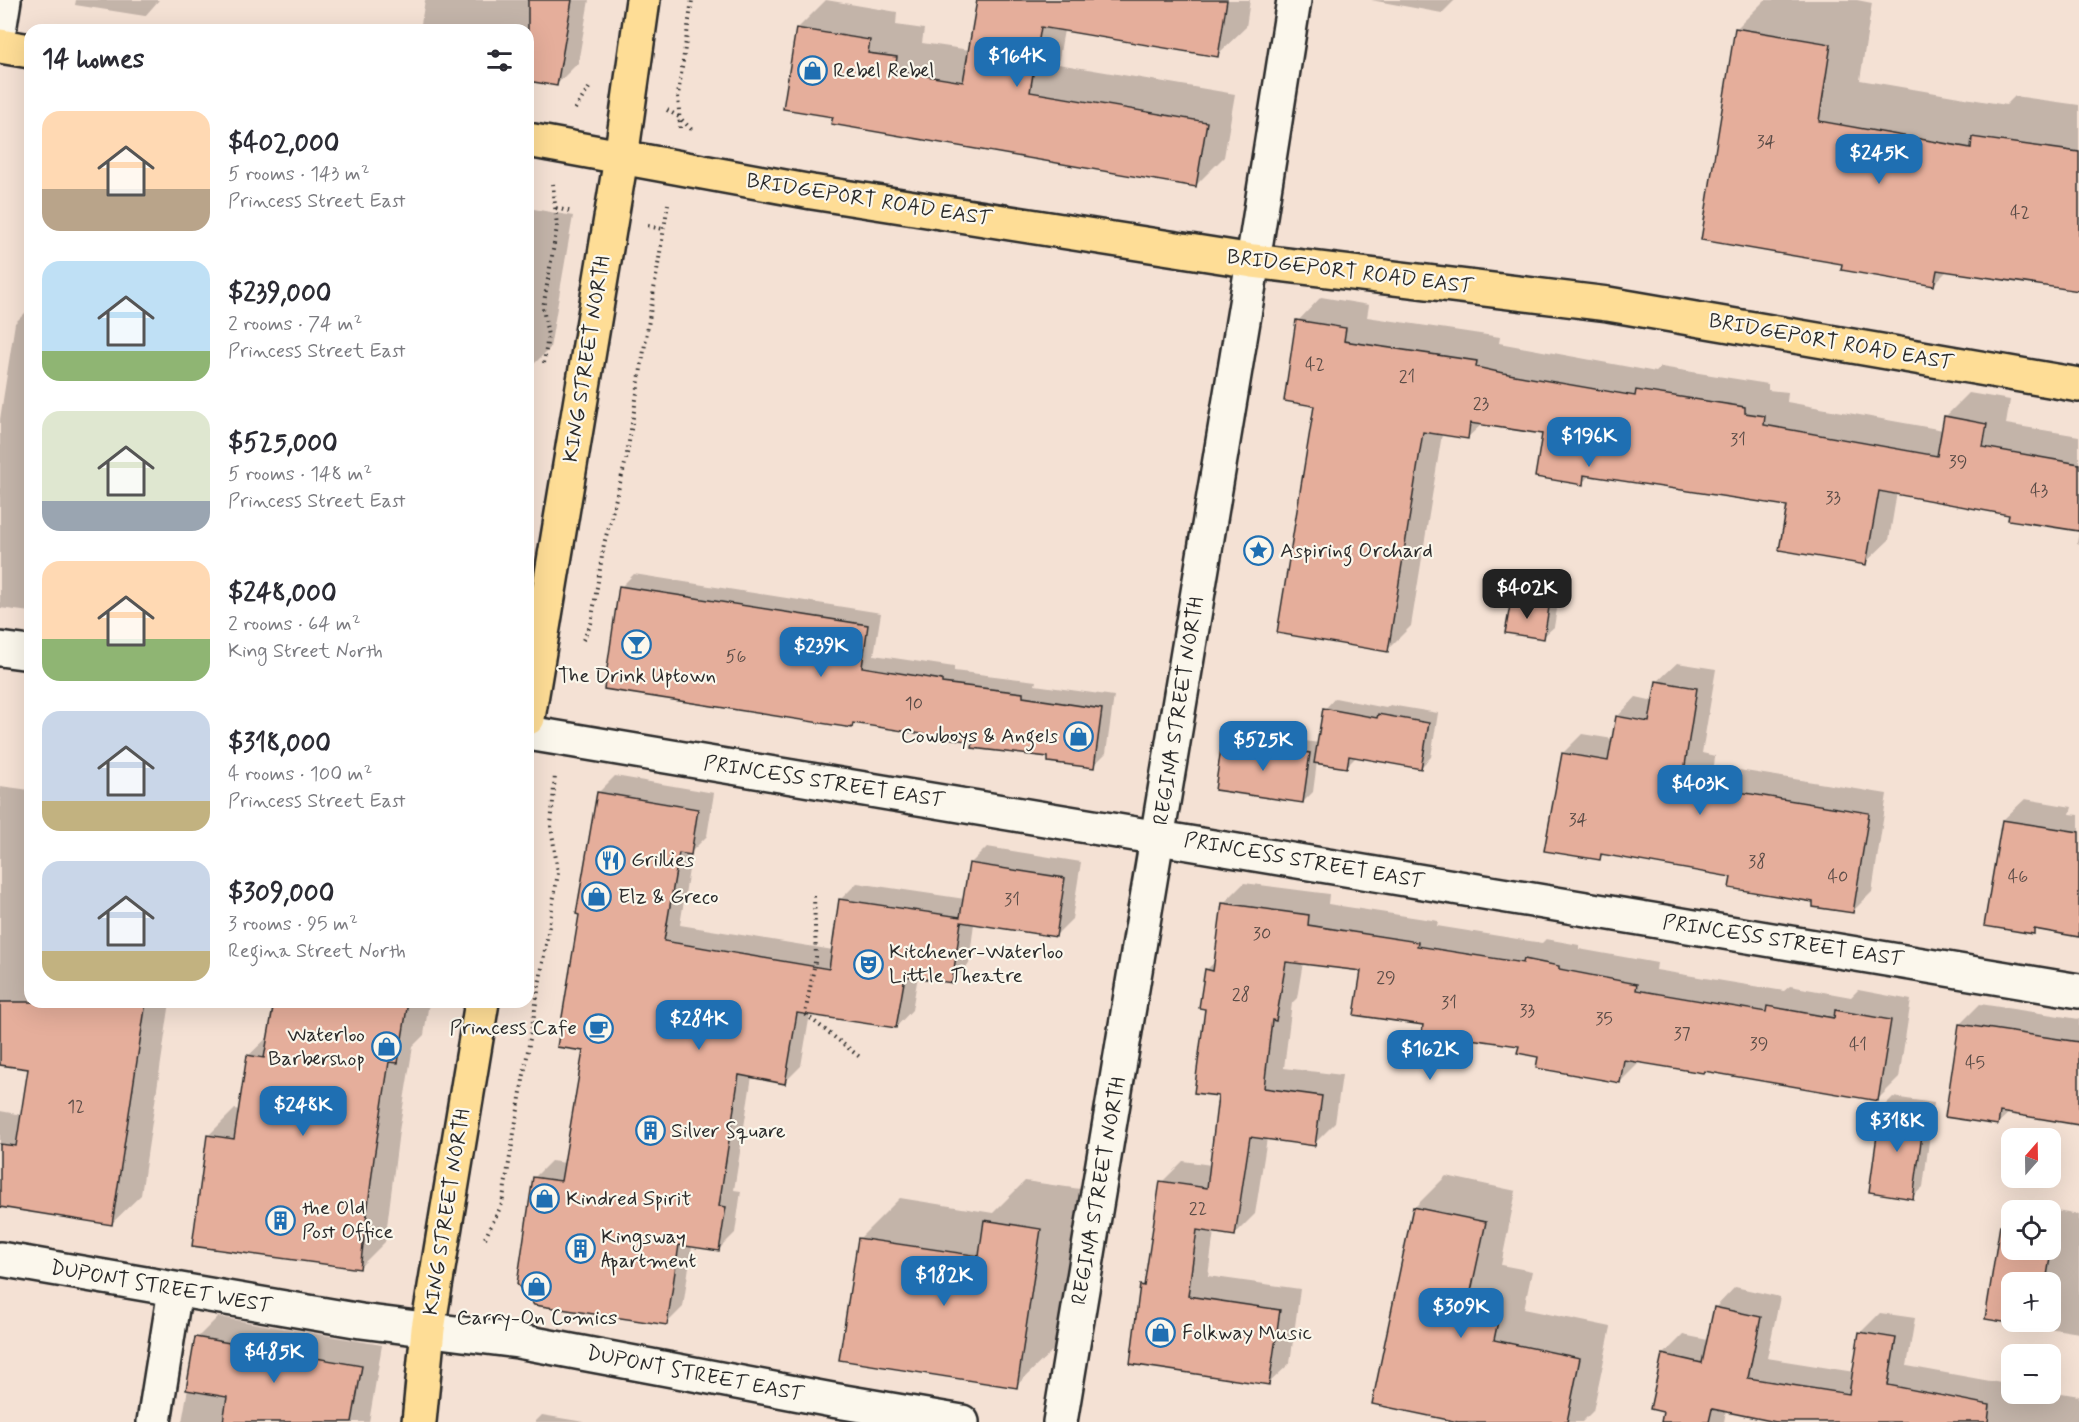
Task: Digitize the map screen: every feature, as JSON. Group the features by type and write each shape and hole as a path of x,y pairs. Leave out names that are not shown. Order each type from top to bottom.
{"main road":[{"name":"KING STREET NORTH","path":"534,682 621,159 643,0"},
{"path":"0,46 24,50"},
{"name":"BRIDGEPORT ROAD EAST","path":"534,141 621,159 812,192 1253,261 1608,304 2079,385"},
{"name":"KING STREET NORTH","path":"420,1422 428,1329 481,1008"}],"street":[{"path":"0,26 4,0"},
{"name":"REGINA STREET NORTH","path":"1060,1422 1253,261 1294,0"},
{"path":"0,648 24,652"},
{"name":"PRINCESS STREET EAST","path":"534,733 2079,991"},
{"name":"DUPONT STREET WEST","path":"0,1258 361,1321 428,1329"},
{"path":"154,1422 175,1290"},
{"name":"DUPONT STREET EAST","path":"428,1329 518,1341 962,1422"}],"path":[{"path":"681,134 678,95 692,0"},
{"name":"KING STREET NORTH","path":"543,369 548,336 543,308 557,227 552,177"},
{"path":"581,644 591,624 604,544 626,460 668,203"},
{"path":"556,208 576,213"},
{"name":"KING STREET NORTH","path":"484,1239 502,1204 558,873 551,826 554,783"},
{"path":"814,896 816,957 805,1014 861,1058"}],"building":[{"path":"528,0 572,0 557,86 534,82 534,24 528,24"},
{"path":"977,0 1227,0 1218,57 1041,27 1030,92 1207,122 1196,187 831,124 833,117 783,109 796,28 870,40 868,53 897,57 895,71 963,82"},
{"path":"1735,28 1831,44 1819,121 1971,148 1972,137 2079,152 2079,291 1937,270 1934,286 1841,270 1842,264 1701,240"},
{"path":"1296,320 1346,328 1344,341 1477,361 1476,367 1503,373 1635,396 1636,390 1745,407 1745,413 1765,416 1764,425 1937,456 1944,416 1987,424 1983,447 2079,464 2079,531 2008,520 2009,515 1879,491 1866,565 1779,550 1787,506 1584,475 1583,485 1535,477 1542,434 1470,423 1468,439 1423,432 1388,652 1277,633 1314,406 1284,401"},
{"path":"619,586 868,625 862,667 942,680 942,683 1023,693 1023,697 1102,709 1094,768 1048,762 1048,757 972,748 973,742 853,723 852,728 604,689"},
{"path":"1511,600 1549,607 1544,639 1505,633"},
{"path":"1656,681 1697,688 1684,772 1697,775 1695,785 1869,813 1853,913 1813,907 1813,902 1729,888 1731,877 1601,854 1600,860 1544,851 1562,753 1608,761 1616,716 1649,722"},
{"path":"1323,708 1377,718 1378,714 1429,723 1421,769 1349,756 1347,768 1314,763"},
{"path":"1222,741 1310,753 1303,803 1215,790"},
{"path":"597,792 698,809 691,855 679,853 664,941 829,969 839,899 960,917 969,863 1065,878 1056,937 961,922 952,983 905,976 896,1028 797,1013 785,1084 739,1075 719,1206 726,1207 719,1251 679,1245 667,1325 534,1305 517,1284 533,1177 561,1181 583,1051 557,1047 579,915 576,914"},
{"path":"2002,820 2079,832 2079,937 2034,929 2034,934 1984,926"},
{"path":"1222,903 1309,915 1308,925 1418,942 1417,946 1523,963 1524,959 1559,966 1559,969 1637,984 1636,990 1766,1012 1767,1006 1834,1018 1835,1010 1891,1020 1878,1101 1704,1071 1703,1073 1624,1060 1620,1083 1536,1068 1538,1057 1517,1053 1519,1046 1422,1032 1423,1025 1354,1015 1361,971 1286,962 1276,1021 1272,1020 1264,1088 1322,1096 1315,1146 1250,1137 1235,1236 1197,1230 1188,1296 1280,1310 1269,1385 1130,1364 1140,1285 1144,1286 1160,1181 1207,1188 1218,1096 1194,1093 1205,1009 1199,1008 1205,969 1213,971"},
{"path":"0,1002 24,1002 24,1008 145,1008 112,1225 0,1207 0,1144 16,1146 28,1069 0,1065"},
{"path":"273,1008 407,1008 398,1063 389,1062 360,1269 192,1246 207,1135 234,1139 247,1055 264,1058"},
{"path":"1959,1024 2079,1042 2079,1125 2000,1112 1998,1125 1945,1117"},
{"path":"1881,1107 1925,1113 1913,1199 1869,1192"},
{"path":"1413,1207 1486,1222 1470,1296 1502,1302 1494,1340 1580,1358 1567,1422 1458,1422 1372,1404"},
{"path":"984,1220 1041,1229 1017,1388 839,1360 858,1238 979,1256"},
{"path":"2000,1225 2001,1260 2050,1260 2048,1272 2001,1272 2001,1322 1985,1319"},
{"path":"1714,1307 1761,1317 1748,1378 1849,1394 1859,1332 1896,1338 1888,1385 1990,1405 1988,1422 1776,1422 1712,1409 1709,1422 1661,1422 1663,1412 1650,1409 1662,1354 1702,1363"},
{"path":"195,1337 362,1366 352,1422 223,1422 227,1397 186,1390"}],"place":[{"name":"Rebel Rebel","path":"812,71"},
{"name":"Aspiring Orchard","path":"1259,551"},
{"name":"The Drink Uptown","path":"637,645"},
{"name":"Cowboys & Angels","path":"1079,736"},
{"name":"Grillies","path":"610,860"},
{"name":"Elz & Greco","path":"597,897"},
{"name":"Kitchener-Waterloo Little Theatre","path":"868,964"},
{"name":"Princess Cafe","path":"598,1028"},
{"name":"Waterloo Barbershop","path":"386,1047"},
{"name":"Silver Square","path":"650,1131"},
{"name":"Kindred Spirit","path":"545,1199"},
{"name":"the Old Post Office","path":"281,1220"},
{"name":"Kingsway Apartment","path":"580,1249"},
{"name":"Carry-On Comics","path":"537,1287"},
{"name":"Folkway Music","path":"1161,1333"}]}
